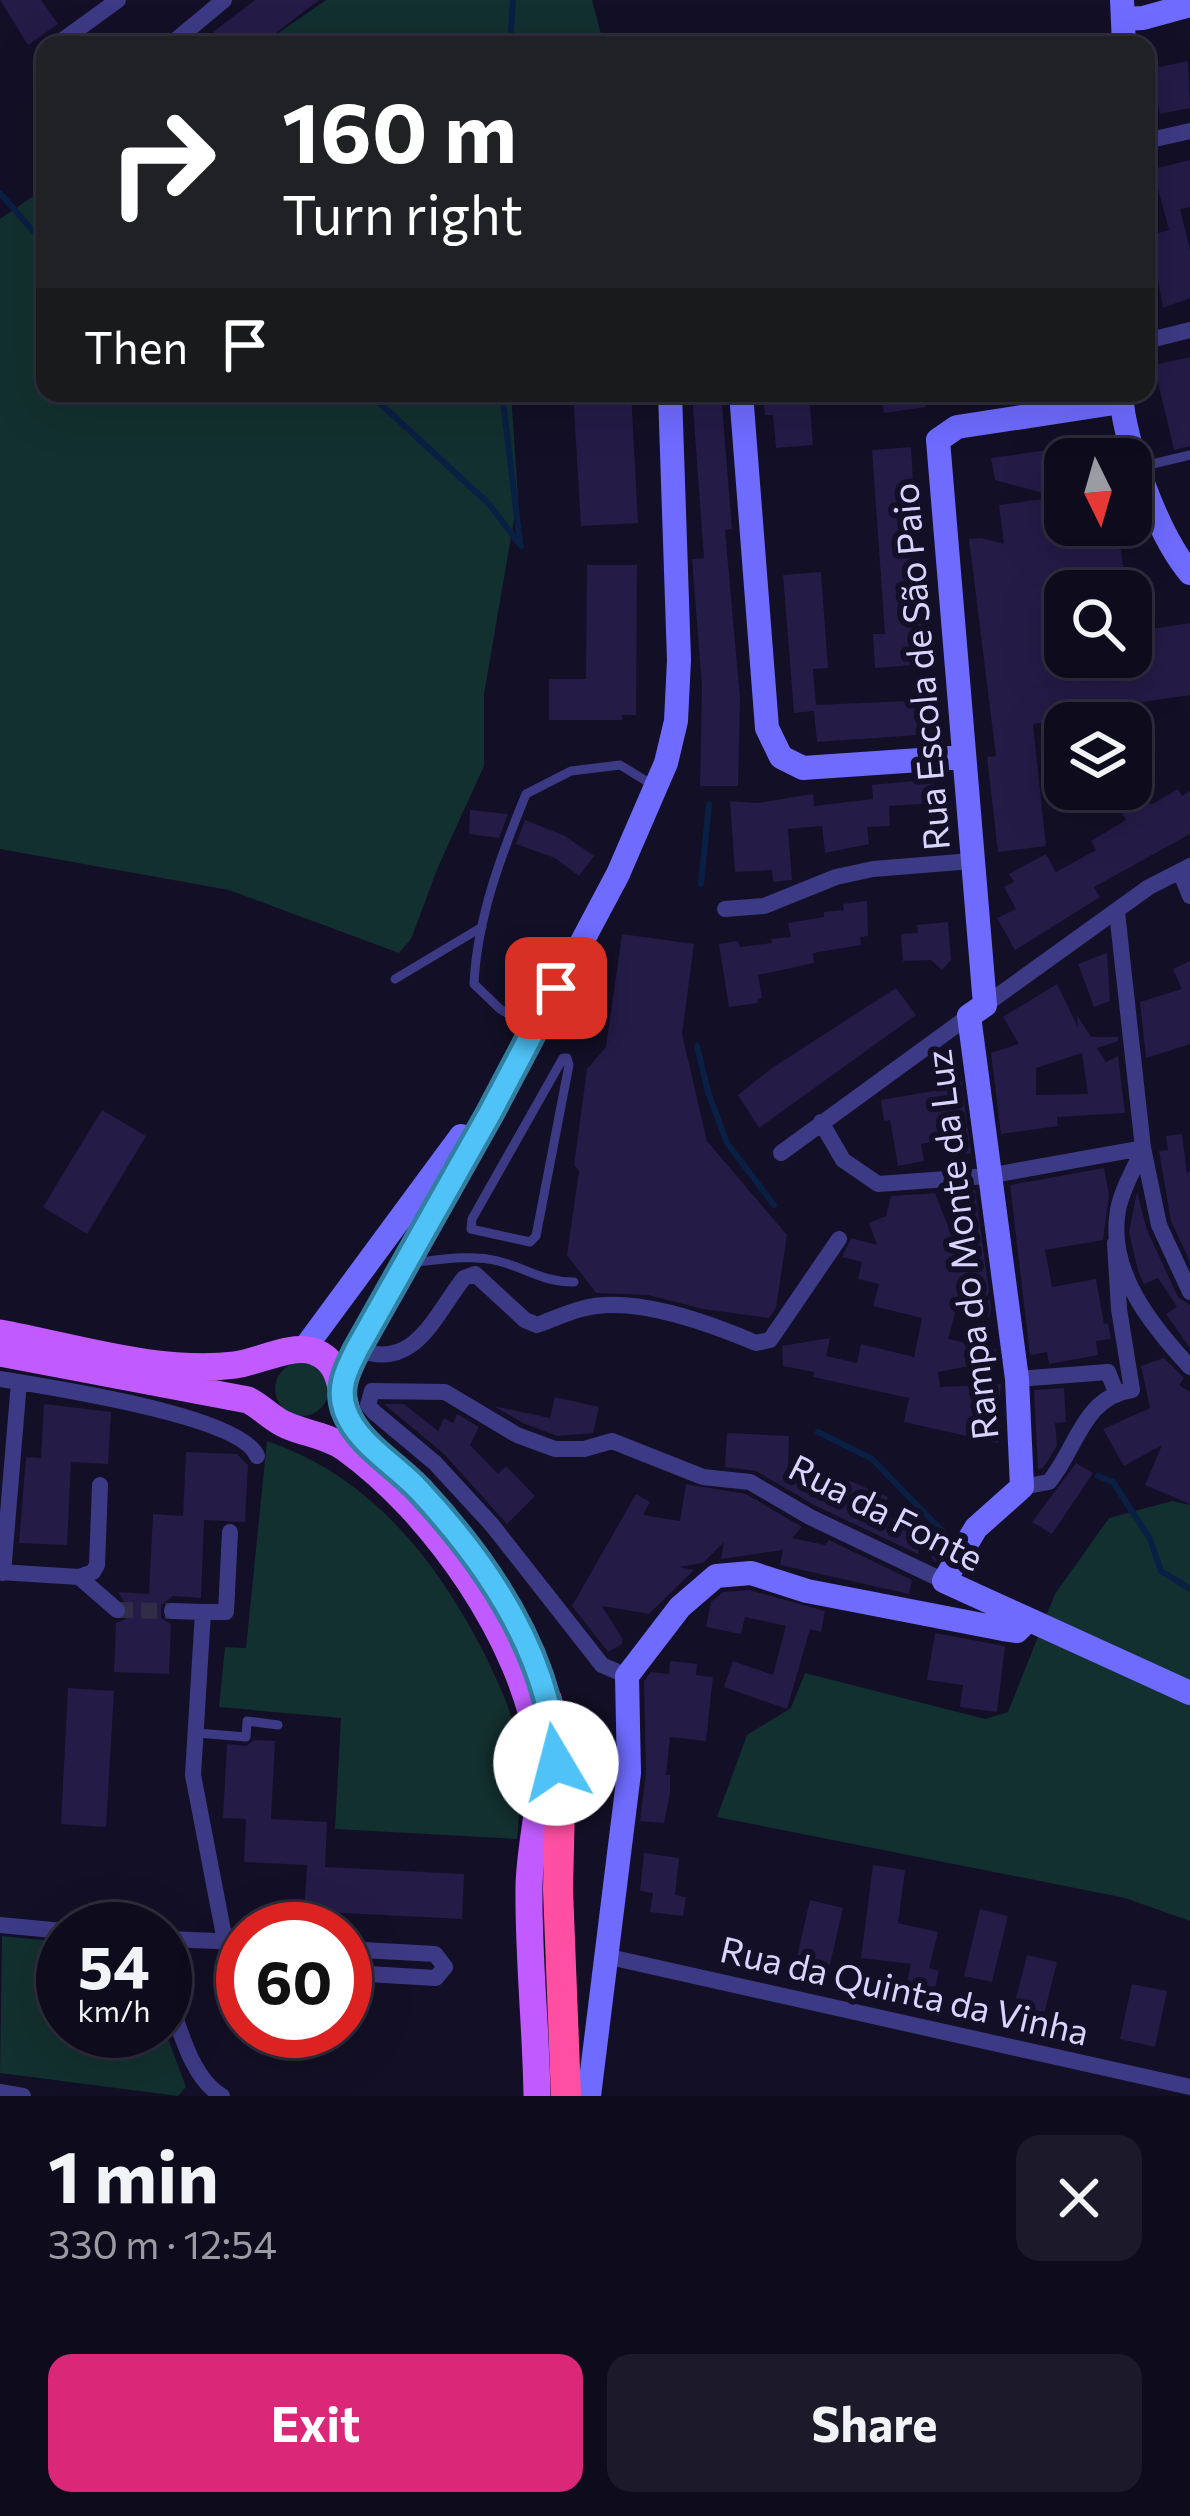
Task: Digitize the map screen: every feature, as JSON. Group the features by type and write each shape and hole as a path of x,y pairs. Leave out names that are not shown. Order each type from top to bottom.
{"highway":[{"path":"547,1700 562,1781 558,1889 566,2096"}],"main road":[{"path":"1123,22 1190,5"},
{"path":"520,1051 401,1222 296,1351 270,1365 263,1401 284,1425 315,1427 327,1421 357,1349 626,861 658,787 672,742 678,684 670,402"},
{"path":"742,402 766,728 782,757 803,768 964,757"},
{"name":"Rua Escola de São Paio","path":"977,1011 972,861 938,440 957,427 1098,402"},
{"path":"1122,402 1132,438"},
{"path":"1152,491 1190,573"},
{"name":"Rampa do Monte da Luz","path":"944,1581 976,1528 1022,1487 1017,1378 988,1176 977,1011"},
{"path":"0,1333 188,1366 251,1363 296,1351 329,1360 350,1420 417,1488 481,1567 524,1642 547,1700 556,1763 544,1900 551,2096"},
{"path":"0,1353 236,1396 260,1406 284,1425 323,1436 341,1446 412,1510 477,1596 523,1688 540,1763 529,1892 537,2096"},
{"path":"589,2096 629,1773 627,1676 680,1607 716,1576 751,1573 807,1591 1017,1631 1028,1621"},
{"name":"Rua da Fonte","path":"944,1581 1190,1693"}],"street":[{"path":"68,36 118,0"},
{"path":"181,36 224,0"},
{"path":"1155,140 1190,130"},
{"path":"1155,339 1190,330"},
{"path":"724,909 764,905 836,877 873,869 972,861"},
{"path":"781,1153 1149,887 1185,868 1190,896"},
{"path":"1117,912 1143,1148 1160,1225 1190,1292"},
{"path":"821,1122 843,1160 878,1184 988,1176 1143,1148"},
{"path":"1022,1487 1049,1482 1094,1406 1116,1392 1132,1390 1119,1310 1115,1243 1118,1210 1143,1148"},
{"path":"357,1349 368,1354 391,1353 423,1339 454,1290 475,1274 525,1320 537,1324 584,1307 641,1309 676,1313 755,1343 764,1342 770,1340 839,1239"},
{"path":"1115,1243 1136,1302 1190,1367"},
{"path":"1017,1378 1108,1372 1116,1392"},
{"path":"0,1379 157,1410 228,1431 253,1446 256,1456"},
{"path":"20,1382 2,1572 79,1577 93,1572 100,1485"},
{"name":"Rua da Fonte","path":"627,1676 602,1665 492,1525 435,1463 368,1405 372,1391 445,1392 517,1435 555,1449 584,1449 612,1441 703,1477 750,1482 810,1517 944,1581"},
{"path":"172,1611 226,1612 230,1532"},
{"path":"79,1577 117,1610"},
{"path":"203,1612 193,1775 224,1902"},
{"path":"0,1925 36,1928"},
{"path":"372,1950 435,1954 445,1967 436,1978 372,1974"},
{"name":"Rua da Quinta da Vinha","path":"605,1956 1190,2087"},
{"path":"192,2056 215,2094"},
{"path":"0,2092 23,2096"}],"lane":[{"path":"1152,464 1190,455"},
{"path":"533,1028 500,1009 474,984 482,927 526,794 571,771 620,765 658,787"},
{"path":"395,979 482,927"},
{"path":"465,1258 471,1229 475,1214 562,1058 567,1058 534,1239 471,1229"},
{"path":"498,1099 558,1123"},
{"path":"404,1263 494,1260 539,1279 574,1282"},
{"path":"195,1732 246,1737 247,1721 278,1725"}],"green space":[{"path":"326,0 592,0 602,36 274,36"},
{"path":"36,194 36,402 512,402 518,497 484,694 484,766 411,939 399,953 229,890 0,849 0,219"},
{"path":"302,1362 321,1370 329,1389 321,1408 302,1416 283,1408 275,1389 283,1370"},
{"path":"267,1441 304,1456 368,1499 421,1554 465,1618 514,1727 521,1776 517,1839 335,1829 341,1718 219,1707 225,1647 246,1648"},
{"path":"1172,1501 1190,1505 1190,1921 1125,1898 717,1817 747,1735 791,1708 805,1673 985,1719 1008,1712 1055,1594 1109,1518"},
{"path":"2,1936 36,1939 36,2058 175,2058 186,2087 178,2096 0,2073"}],"building":[{"path":"0,0 41,0 58,24 28,45"},
{"path":"255,0 319,0 272,36 216,36 213,32"},
{"path":"1188,61 1190,108 1160,114 1155,68"},
{"path":"1190,160 1190,207 1180,209 1190,250 1190,298 1163,308 1155,234 1169,230 1155,169"},
{"path":"1190,357 1190,446 1174,450 1155,365"},
{"path":"574,402 631,402 638,523 581,526"},
{"path":"693,402 722,402 732,529 725,530 740,698 738,786 700,786 702,686 692,559 704,558"},
{"path":"764,402 810,402 813,445 776,448 773,415 765,415"},
{"path":"882,402 925,402 926,407 884,413"},
{"path":"911,447 921,615 926,614 929,664 875,668 873,634 885,634 872,450"},
{"path":"1044,450 1044,493 995,480 991,458"},
{"path":"1044,499 1044,546 1121,550 1123,570 1044,570 1044,678 1152,678 1152,629 1190,623 1190,695 1143,702 1044,702 1044,722 1033,724 1046,846 998,852 987,757 996,756 969,539 1004,544 999,505"},
{"path":"587,565 637,565 636,715 622,715 622,720 549,720 549,679 586,679"},
{"path":"821,572 828,668 813,669 816,705 931,700 933,734 817,742 814,711 794,713 783,575"},
{"path":"934,779 936,803 889,806 890,826 867,827 869,844 825,853 822,826 788,829 792,880 773,882 772,870 735,872 730,801 758,803 813,794 814,806 873,799 872,785"},
{"path":"1178,789 1182,796 1190,791 1190,834 1094,887 1100,897 1015,950 997,918 1016,909 1004,887 1014,882 1009,874 1046,854 1056,872 1096,850 1091,841 1126,820 1121,810 1152,810 1152,804"},
{"path":"470,810 508,814 499,838 469,834"},
{"path":"525,820 565,836 594,856 579,876 555,858 516,844"},
{"path":"867,901 868,936 860,937 861,945 813,953 814,963 758,975 762,998 758,1003 729,1007 719,944 772,943 771,939 791,937 788,923 824,917 824,912 844,910 843,904"},
{"path":"948,922 951,960 942,970 931,960 903,961 901,934 918,933 917,925"},
{"path":"622,934 694,944 682,1034 707,1141 787,1235 776,1308 769,1318 648,1295 596,1293 567,1255 587,1069 606,1047"},
{"path":"1107,953 1110,1001 1094,1007 1078,964"},
{"path":"1190,961 1190,1044 1146,1058 1140,1002 1182,989 1173,969"},
{"path":"1057,984 1078,1027 1077,1015 1091,1037 1118,1037 1097,1048 1106,1062 1118,1056 1125,1113 1057,1117 1058,1126 1001,1134 991,1053 1019,1044 1003,1017","holes":["1082,1053 1088,1094 1036,1095 1036,1068"]},
{"path":"896,988 916,1015 759,1128 738,1095"},
{"path":"961,1079 971,1153 952,1157 949,1139 921,1144 924,1161 898,1166 890,1120 884,1121 881,1100 940,1090 939,1083"},
{"path":"102,1110 146,1136 87,1234 43,1207"},
{"path":"1182,1134 1187,1174 1190,1171 1190,1262 1171,1221 1159,1151 1168,1150 1166,1136"},
{"path":"1104,1168 1109,1195 1103,1240 1045,1250 1052,1287 1096,1279 1111,1339 1096,1341 1098,1355 1049,1364 1047,1352 1030,1355 1010,1185"},
{"path":"975,1190 989,1291 986,1300 991,1309 989,1317 956,1309 948,1339 996,1349 997,1354 995,1361 938,1372 940,1387 1001,1384 998,1443 904,1422 909,1398 783,1366 782,1346 830,1338 826,1356 857,1363 861,1344 914,1357 922,1318 873,1306 879,1284 858,1279 862,1262 842,1257 851,1238 877,1245 869,1223 886,1216 891,1196 935,1193 962,1262 969,1259 958,1191"},
{"path":"1137,1192 1147,1230 1178,1297 1190,1305 1190,1348 1166,1314 1177,1307 1158,1278 1144,1284 1138,1271 1129,1232"},
{"path":"1164,1358 1184,1378 1179,1385 1190,1392 1190,1504 1145,1485 1162,1445 1124,1466 1103,1429 1150,1408 1141,1366"},
{"path":"1064,1388 1066,1422 1055,1423 1057,1446 1038,1469 1034,1390"},
{"path":"555,1397 599,1407 593,1433 557,1436 494,1406 550,1418"},
{"path":"44,1404 111,1412 108,1464 71,1462 67,1545 19,1543 26,1457 41,1458"},
{"path":"384,1404 404,1404 438,1431 444,1418 453,1423 457,1414 479,1427 470,1445 498,1474 506,1466 535,1496 507,1524 444,1454"},
{"path":"727,1433 789,1436 788,1465 845,1493 850,1481 888,1497 881,1514 925,1532 944,1549 936,1562 919,1546 918,1554 816,1506 756,1471 725,1467"},
{"path":"186,1452 237,1454 248,1465 245,1522 204,1520 201,1598 173,1596 161,1605 161,1618 171,1624 169,1674 114,1672 116,1623 130,1611 118,1592 149,1594 153,1514 183,1516"},
{"path":"1076,1463 1093,1473 1052,1534 1032,1522"},
{"path":"686,1484 746,1494 802,1527 792,1538 825,1545 829,1540 912,1580 909,1594 780,1565 783,1550 721,1559 724,1542 703,1563 679,1567 694,1570 649,1614 602,1606 622,1638 622,1644 608,1652 572,1606 636,1494 650,1502 643,1515 680,1521"},
{"path":"749,1590 825,1611 821,1632 810,1629 787,1709 724,1687 733,1661 773,1675 786,1626 745,1617 741,1634 706,1627 711,1602 723,1592"},
{"path":"935,1633 1005,1646 997,1712 960,1707 963,1685 927,1680"},
{"path":"670,1661 697,1664 696,1675 713,1677 706,1741 670,1737 666,1775 670,1775 670,1793 664,1823 640,1821 646,1773 644,1681 651,1672 669,1674"},
{"path":"68,1688 114,1691 106,1827 61,1824"},
{"path":"254,1740 275,1741 271,1819 327,1822 325,1867 464,1874 462,1919 372,1914 372,1902 305,1902 307,1865 244,1862 246,1819 223,1818 227,1744 246,1746"},
{"path":"644,1853 679,1858 675,1895 686,1897 683,1916 650,1912 653,1893 640,1891"},
{"path":"873,1865 905,1870 898,1923 938,1932 929,1968 939,1971 933,1997 905,1991 911,1964 861,1958"},
{"path":"810,1900 843,1908 828,1973 795,1965"},
{"path":"980,1909 1008,1916 992,1982 964,1976"},
{"path":"1027,1955 1057,1962 1043,2018 1013,2010"},
{"path":"1132,1984 1167,1991 1155,2047 1120,2039"}],"waterway":[{"path":"511,36 513,0"},
{"path":"0,193 36,232"},
{"path":"379,402 489,504 521,546"},
{"path":"503,402 520,542"},
{"path":"701,884 709,804"},
{"path":"697,1046 727,1143 774,1205"},
{"path":"818,1432 872,1459 953,1542"},
{"path":"1098,1476 1113,1482 1150,1539 1161,1571 1190,1589"}],"tunnel":[{"path":"117,1610 172,1611"}],"route":[{"path":"556,988 357,1349 342,1384 342,1396 350,1420 365,1440 438,1511 502,1600 540,1679 552,1718 556,1763"}]}
